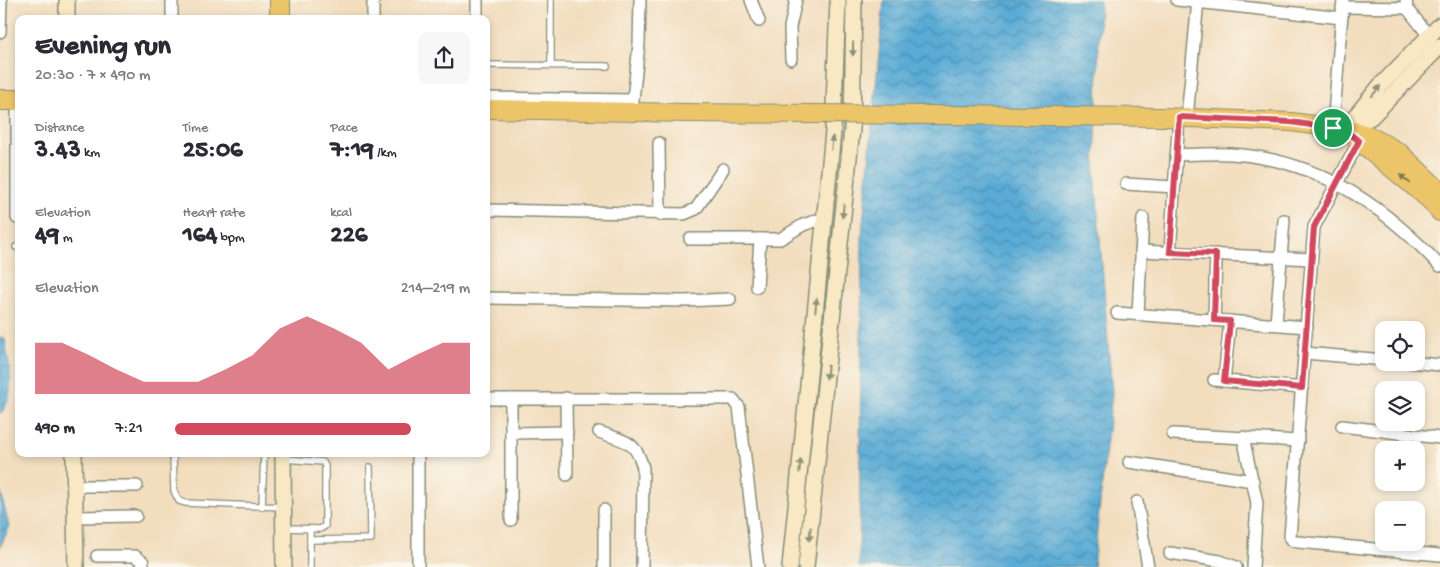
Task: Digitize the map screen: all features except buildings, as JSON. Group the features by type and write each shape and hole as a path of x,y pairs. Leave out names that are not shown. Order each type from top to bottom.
{"highway":[{"path":"280,0 280,15"},
{"path":"291,0 291,15"},
{"path":"0,100 14,109"}],"main road":[{"path":"490,109 686,113 1177,117 1291,122 1368,135 1399,152 1440,190"},
{"path":"1339,129 1359,141 1430,200 1440,212"}],"street":[{"path":"0,0 0,32"},
{"path":"67,0 67,15"},
{"path":"172,0 172,15"},
{"path":"373,0 373,15"},
{"path":"477,0 477,15"},
{"path":"490,98 633,100 639,44 640,0"},
{"path":"751,0 759,21"},
{"path":"791,60 790,27 796,0"},
{"path":"790,567 833,132 838,0"},
{"path":"806,567 852,129 854,0"},
{"path":"1177,0 1342,8 1406,4 1437,38 1440,51"},
{"path":"1170,252 1177,117 1198,1"},
{"path":"1339,129 1342,8"},
{"path":"1339,129 1380,86 1437,38"},
{"path":"14,109 15,145"},
{"path":"1359,141 1316,220 1311,258 1290,528 1293,541 1440,555"},
{"path":"659,143 660,215"},
{"path":"1176,155 1221,154 1256,156 1295,165 1336,183 1395,222 1440,266"},
{"path":"490,210 684,214 696,209 723,169"},
{"path":"1126,184 1174,186"},
{"path":"690,239 780,239 803,225 824,218"},
{"path":"1138,314 1143,218"},
{"path":"1276,324 1284,220"},
{"path":"757,287 760,239"},
{"path":"1141,251 1311,258"},
{"path":"1214,320 1216,254"},
{"path":"490,298 685,301 730,299"},
{"path":"1117,313 1307,327"},
{"path":"1230,321 1219,380 1302,388"},
{"path":"1305,354 1375,359"},
{"path":"1425,364 1440,365"},
{"path":"566,398 567,475"},
{"path":"490,399 727,398 737,402 758,567"},
{"path":"511,399 511,520"},
{"path":"1342,426 1440,438"},
{"path":"511,433 567,432"},
{"path":"599,432 629,442 640,455 643,468 642,567"},
{"path":"1173,434 1298,441"},
{"path":"1243,437 1257,503 1254,567"},
{"path":"74,457 76,567"},
{"path":"283,457 284,567"},
{"path":"418,457 418,567"},
{"path":"1129,462 1253,480"},
{"path":"75,486 137,486"},
{"path":"1137,502 1148,567"},
{"path":"604,510 604,567"},
{"path":"76,517 136,516"},
{"path":"1170,552 1220,560 1236,567"},
{"path":"97,556 135,556 143,562 143,567"}],"lane":[{"path":"551,0 551,65"},
{"path":"490,65 607,66"},
{"path":"173,457 174,491 179,501 185,504 283,507"},
{"path":"262,506 264,457"},
{"path":"283,528 320,529 325,526 325,466 323,462 317,460 292,457"},
{"path":"310,540 371,539 370,467"},
{"path":"310,529 310,567"}],"water":[{"path":"884,0 1100,0 1095,174 1112,393 1093,567 859,567 862,235"},
{"path":"0,337 5,339 10,388 6,407 0,414"},
{"path":"0,489 9,527 0,548"}],"route":[{"path":"1179,117 1291,122 1333,128 1345,130 1359,141 1314,227 1302,388 1224,381 1230,321 1214,320 1216,254 1170,252 1179,117"}]}
